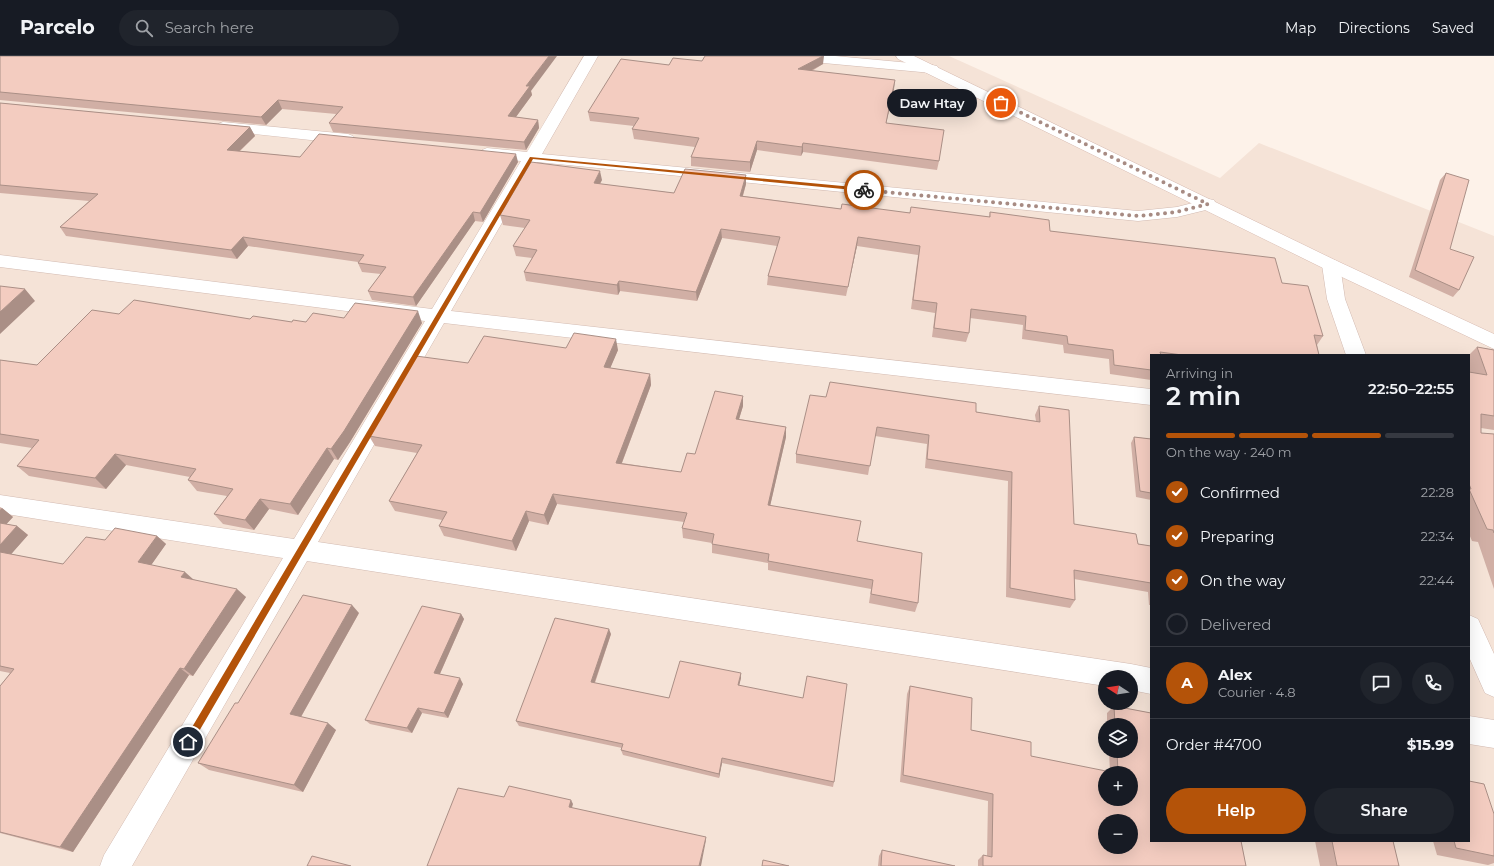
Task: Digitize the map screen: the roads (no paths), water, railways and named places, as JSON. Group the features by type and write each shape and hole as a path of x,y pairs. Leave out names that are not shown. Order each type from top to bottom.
{"street":[{"path":"115,866 591,56"},
{"path":"791,56 932,69"},
{"path":"903,56 1331,265 1494,342"},
{"path":"206,125 365,141"},
{"path":"476,152 1138,216 1176,212 1208,204"},
{"path":"0,261 438,316 1150,397"},
{"path":"1331,265 1336,299 1356,354"},
{"path":"0,504 302,549 1098,672"},
{"path":"1470,629 1494,684"},
{"path":"1138,679 1150,681"},
{"path":"1470,730 1494,734"}],"place":[{"name":"Daw Htay","path":"1001,103"}]}
